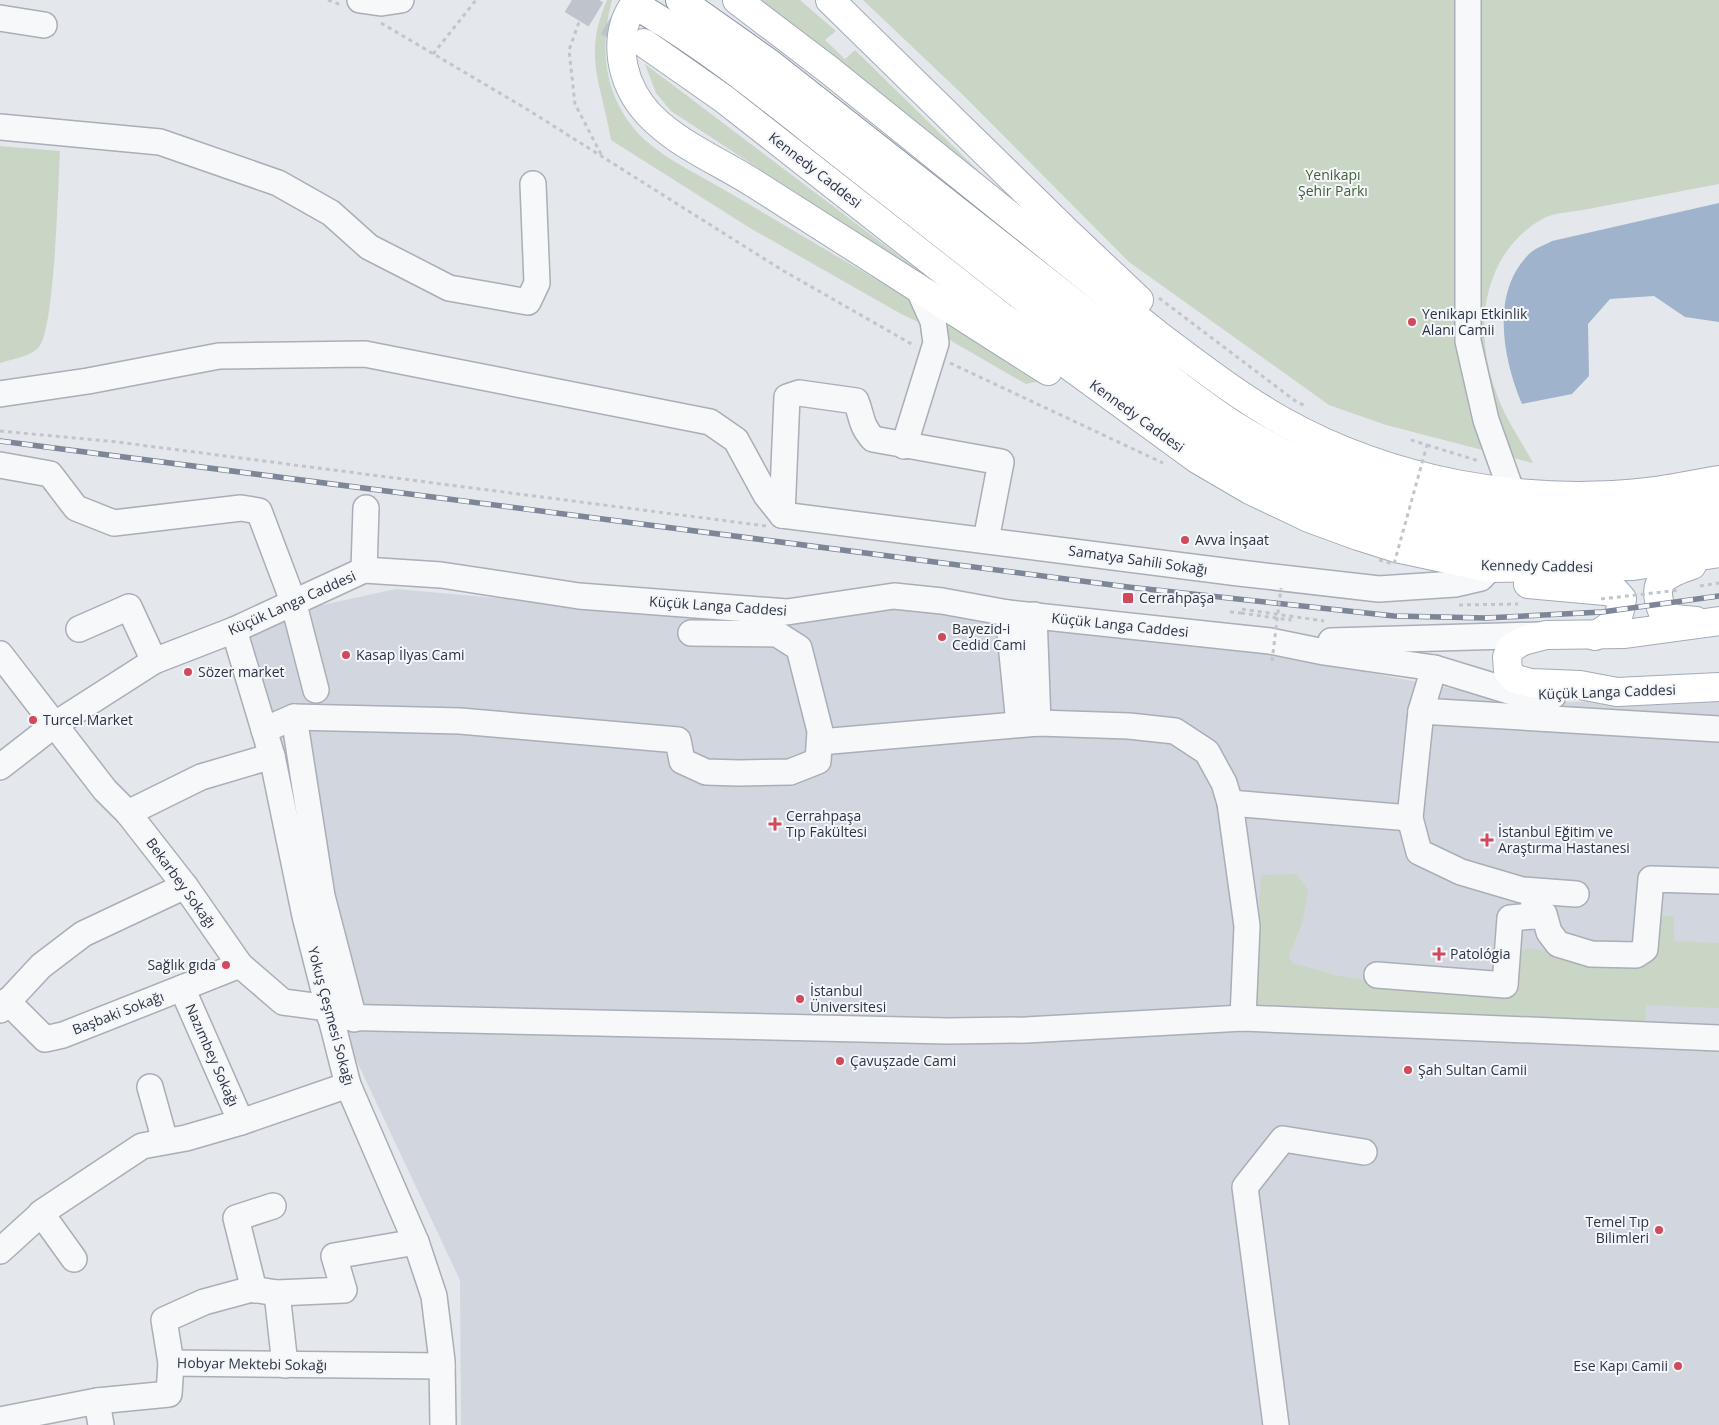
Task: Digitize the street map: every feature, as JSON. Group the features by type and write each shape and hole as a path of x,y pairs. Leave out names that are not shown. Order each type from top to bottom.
{"main road":[{"path":"680,0 768,63 1183,389 1232,424 1297,460 1368,489 1399,498 1505,520 1600,522 1719,506"},
{"path":"737,0 822,64 1158,335 1209,373 1284,422 1338,448 1394,468 1451,482 1512,493 1597,495 1648,492 1719,480"},
{"path":"833,2 1069,234 1184,342 1209,373"},
{"path":"1198,459 1101,406 658,122 642,107 626,77 622,58 635,9 724,63 1092,352 1193,428 1259,469 1310,494 1370,516 1451,536 1492,543 1550,548 1579,547 1672,540 1719,532"},
{"name":"Kennedy Caddesi","path":"644,43 724,99 1001,316 1198,459 1250,490 1309,518 1396,548 1490,568 1633,566 1719,554"},
{"path":"1712,622 1675,618 1663,613 1658,600 1657,587 1661,580 1678,570 1719,554"},
{"path":"1490,568 1526,584 1612,590 1616,592 1622,599 1620,616 1613,624 1595,636"},
{"path":"1617,692 1580,684 1531,683 1515,679 1508,671 1507,656 1511,648 1523,641 1546,635 1595,636 1712,622"},
{"name":"Küçük Langa Caddesi","path":"1617,692 1719,687"}],"street":[{"path":"352,3 381,3 401,0"},
{"path":"1468,0 1468,341 1486,420 1512,493"},
{"path":"0,18 44,25"},
{"path":"0,127 160,142 278,183 331,213 369,246 449,288 528,302 537,283 533,184"},
{"path":"904,446 936,343 934,326 919,290"},
{"path":"0,394 88,381 219,356 365,354 710,422 736,440 766,496 782,515"},
{"path":"782,515 787,397 799,393 856,401 861,412 862,427 873,439 1001,462 986,540"},
{"path":"2,465 50,474 76,508 114,523 241,508 259,511 293,601 316,690"},
{"path":"364,570 366,508"},
{"name":"Samatya Sahili Sokağı","path":"782,515 1238,573 1380,589 1455,584 1481,578 1490,568"},
{"name":"Küçük Langa Caddesi","path":"0,767 54,725 154,661 234,630 293,601 364,570 441,576 579,596 788,612 894,596 942,601 1008,613 1275,634 1324,652 1434,668 1519,694 1558,696 1617,692"},
{"path":"79,629 129,607 154,661"},
{"path":"1008,613 1028,724"},
{"path":"1028,724 1034,615"},
{"name":"Yokuş Çeşmesi Sokağı","path":"234,630 272,756 305,916 338,1014 348,1085 416,1242 434,1296 442,1366 442,1425"},
{"path":"264,730 294,717 460,721 661,737 678,740 682,761 706,772 790,772 818,761 820,731 799,648 777,634 691,632"},
{"path":"1275,634 1546,635"},
{"name":"Bekarbey Sokağı","path":"0,654 16,672 54,725 105,790 128,813 185,886 240,965 283,1002 338,1014 948,1032 1026,1030 1234,1018 1719,1038"},
{"path":"1434,668 1421,711 1410,818 1419,852 1461,872 1534,892 1576,894"},
{"path":"1457,713 1466,677"},
{"path":"1421,711 1719,729"},
{"path":"294,717 338,1014"},
{"path":"820,742 1028,724 1129,726 1175,731 1207,752 1224,784 1230,803 1247,926 1234,1018"},
{"path":"1129,726 1176,747 1206,774 1221,808 1236,877 1239,908 1234,1018"},
{"path":"128,813 201,777 272,756"},
{"path":"1230,803 1410,818"},
{"path":"1377,975 1505,984 1510,918 1544,914 1549,932 1558,944 1591,954 1636,955 1645,949 1652,878 1719,881"},
{"path":"3,1005 41,966 83,934 185,886"},
{"path":"1533,916 1534,892"},
{"name":"Başbaki Sokağı","path":"3,1005 46,1038 63,1035 240,965"},
{"name":"Nazımbey Sokağı","path":"182,988 241,1122"},
{"path":"0,1251 41,1213 86,1180 142,1146 241,1122 348,1085"},
{"path":"150,1087 165,1141"},
{"path":"1276,1425 1246,1187 1283,1139 1364,1152"},
{"path":"273,1206 236,1218 266,1291 285,1365"},
{"path":"41,1213 74,1259"},
{"name":"Hobyar Mektebi Sokağı","path":"416,1242 334,1256 344,1290 266,1291 204,1302 164,1320 171,1363 442,1366"},
{"path":"0,1420 97,1401 169,1394 171,1363"},
{"path":"97,1401 101,1425"}],"path":[{"path":"328,0 352,3"},
{"path":"433,54 476,0"},
{"path":"587,0 569,50 575,104 602,156"},
{"path":"376,21 602,156 782,270 896,337 1044,409 1169,466"},
{"path":"1156,296 1294,400 1309,408"},
{"path":"1408,439 1476,460"},
{"path":"1379,560 1394,564 1426,445"},
{"path":"1415,451 1433,456"},
{"path":"1390,554 1398,557"},
{"path":"1275,634 1281,588"},
{"path":"1601,599 1680,590"},
{"path":"1241,613 1275,634"},
{"path":"1275,634 1290,620 1290,616"}],"shaded area":[{"name":"İstanbul Üniversitesi","path":"396,589 786,624 893,603 1268,653 1511,700 1566,702 1719,698 1719,1425 461,1425 460,1280 352,1051 239,637 294,611"}],"green space":[{"path":"607,0 612,0 608,17 605,49 610,81 622,112 641,136 677,163 911,300 932,328 903,315 750,228 611,140 596,71 595,55 596,38"},
{"path":"756,0 800,0 836,31 825,40 845,59 855,50 1006,198 895,110 897,106"},
{"name":"Yenikapı Şehir Parkı","path":"863,0 1719,0 1719,184 1549,216 1523,233 1507,251 1495,272 1488,295 1484,319 1485,344 1489,368 1499,401 1533,463 1386,425 1329,405 1129,262 962,94"},
{"path":"645,64 944,290 671,111 656,93"},
{"path":"0,146 60,151 52,285 49,313 44,334 39,347 35,350 26,355 0,363"},
{"path":"946,321 1040,381 1026,384 948,339"},
{"path":"1296,874 1308,890 1302,924 1289,955 1292,963 1339,976 1368,981 1505,991 1516,954 1529,948 1593,960 1638,961 1654,916 1674,916 1674,941 1719,943 1719,1008 1646,1005 1645,1024 1254,1008 1261,875"}],"water":[{"path":"1719,203 1719,322 1685,317 1654,296 1610,299 1588,324 1589,376 1572,394 1522,404 1510,367 1504,327 1505,307 1509,288 1517,270 1529,254 1552,241"}],"tunnel":[{"path":"572,0 643,43"}],"railway":[{"path":"0,441 1128,587 1394,616 1486,618 1602,612 1719,596"}],"place":[{"name":"Yenikapı Etkinlik Alanı Camii","path":"1412,322"},
{"name":"Avva İnşaat","path":"1185,540"},
{"name":"Cerrahpaşa","path":"1128,598"},
{"name":"Bayezid-i Cedid Cami","path":"942,637"},
{"name":"Kasap İlyas Cami","path":"346,655"},
{"name":"Sözer market","path":"188,672"},
{"name":"Turcel Market","path":"33,720"},
{"name":"Cerrahpaşa Tıp Fakültesi","path":"775,824"},
{"name":"İstanbul Eğitim ve Araştırma Hastanesi","path":"1487,840"},
{"name":"Patológia","path":"1439,954"},
{"name":"Sağlık gıda","path":"226,965"},
{"name":"İstanbul Üniversitesi","path":"800,999"},
{"name":"Çavuşzade Cami","path":"840,1061"},
{"name":"Şah Sultan Camii","path":"1408,1070"},
{"name":"Temel Tıp Bilimleri","path":"1659,1230"},
{"name":"Ese Kapı Camii","path":"1678,1366"}]}
